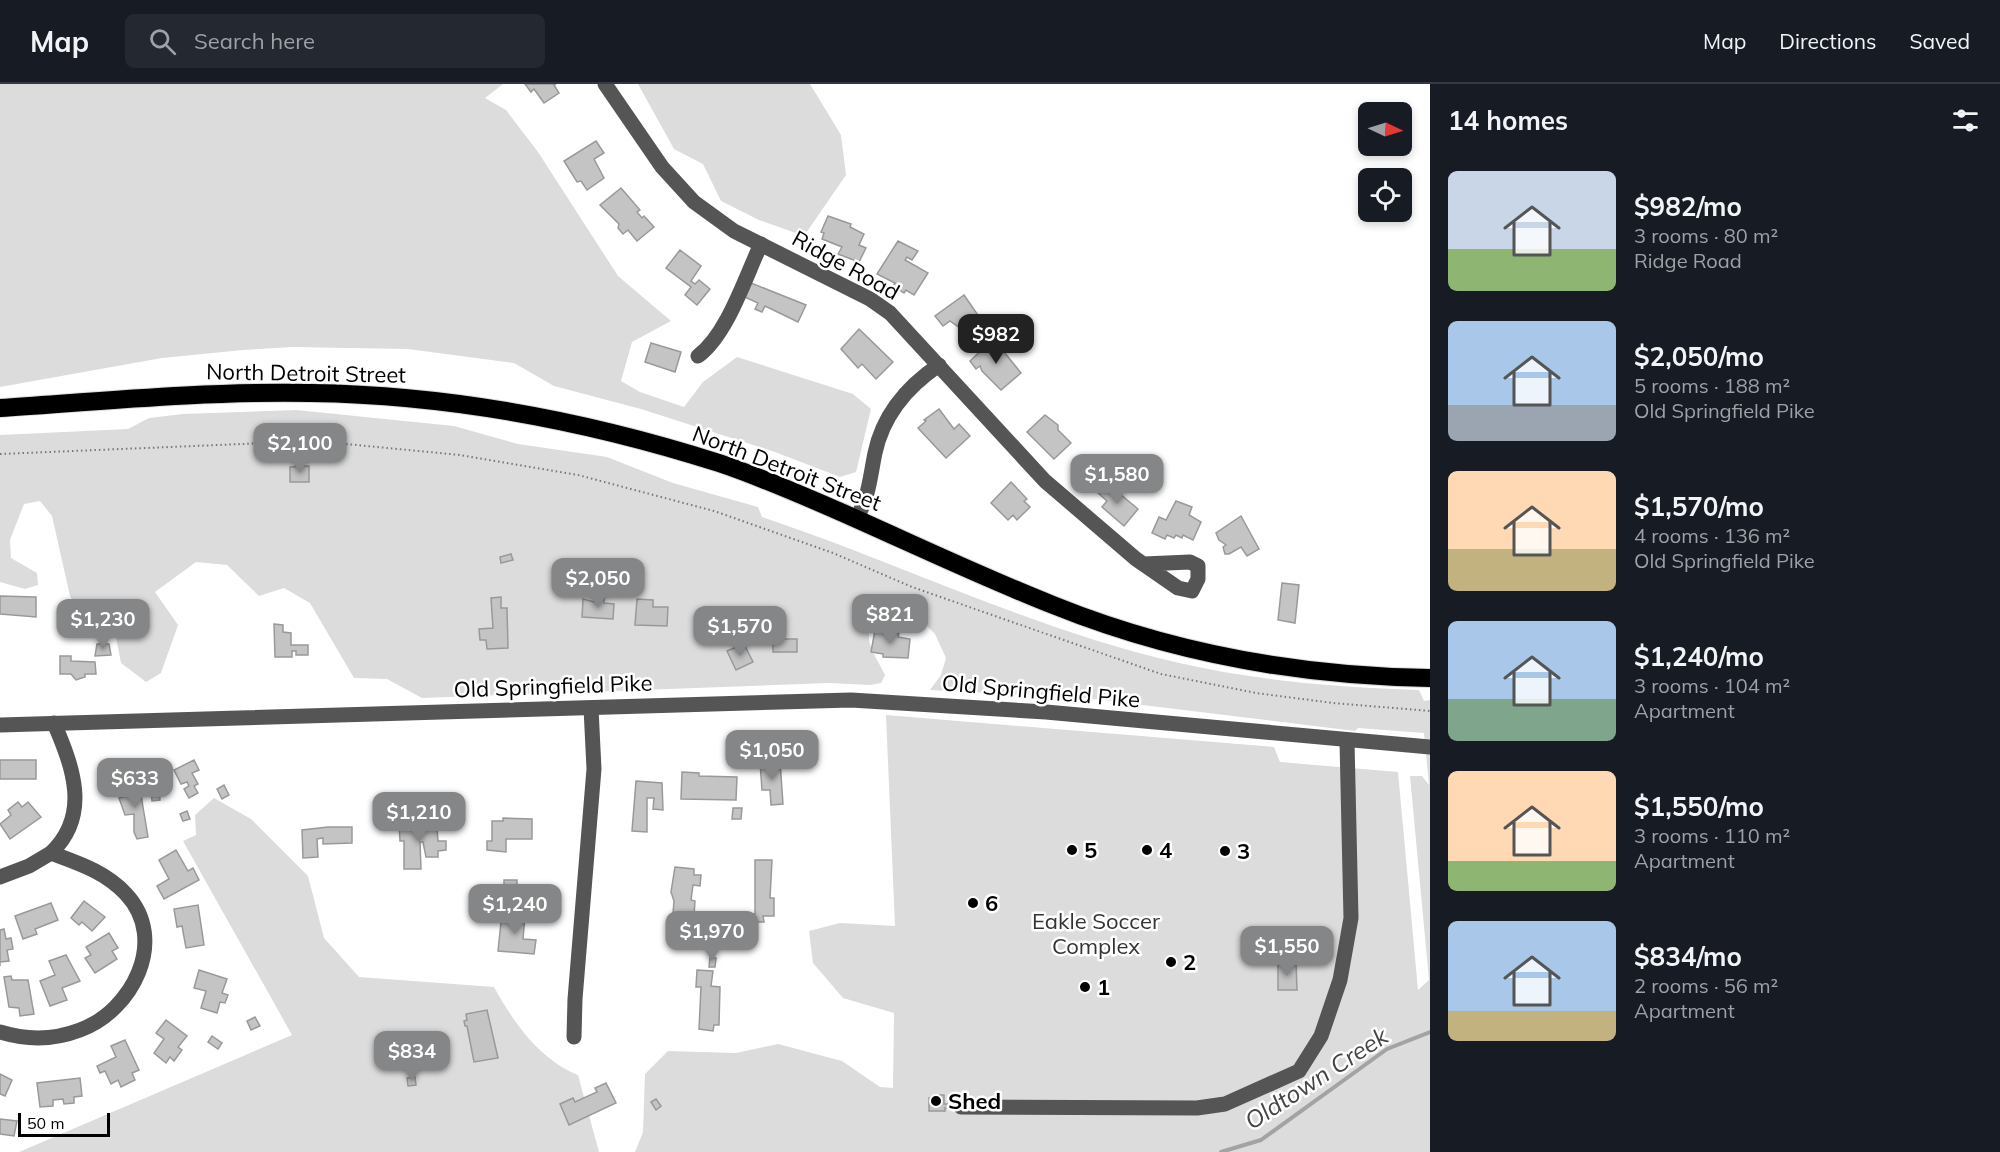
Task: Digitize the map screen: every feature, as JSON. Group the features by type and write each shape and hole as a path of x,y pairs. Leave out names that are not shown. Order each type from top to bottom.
{"highway":[{"name":"North Detroit Street","path":"0,408 266,393 357,394 450,402 577,424 657,444 744,471 1053,605 1140,635 1206,652 1307,670 1430,678"}],"street":[{"name":"Ridge Road","path":"605,84 677,185 712,217 870,299 900,322 1045,481 1144,564"},
{"path":"698,356 708,349 720,330 761,244"},
{"path":"856,519 868,495 875,450 887,420 903,395 939,365"},
{"name":"Old Springfield Pike","path":"0,725 872,701 1046,712 1430,747"},
{"path":"574,1036 594,769 591,708"},
{"path":"0,877 29,866 51,853 63,841 73,819 76,785 70,760 54,723"},
{"path":"961,1107 1197,1108 1225,1104 1299,1071 1321,1036 1340,980 1351,918 1342,740"},
{"path":"0,1032 29,1038 46,1038 79,1031 95,1024 119,1005 129,992 143,961 145,932 135,906 127,895 88,867 51,853"}],"path":[{"path":"0,454 315,441 460,455 578,475 714,511 834,553 912,587 1161,674 1278,696 1430,711"}],"green space":[{"path":"0,84 503,84 485,98 506,110 538,152 618,276 671,321 632,342 621,381 640,392 684,407 703,382 737,357 853,394 871,409 856,472 840,477 775,452 641,409 554,386 514,363 408,349 292,347 243,350 162,358 0,387"},
{"path":"638,84 810,84 841,135 846,175 804,236 759,220 721,201 703,164 674,149"},
{"name":"Eakle Soccer Complex","path":"296,410 454,426 518,444 607,457 673,483 758,507 762,517 1018,614 1122,648 1175,662 1205,669 1296,682 1419,690 1424,701 1430,700 1430,1152 635,1152 643,1132 645,1074 668,1051 736,1053 778,1044 842,1061 880,1087 893,1088 894,1013 843,998 813,963 809,931 840,923 895,926 886,715 1274,747 1280,762 1398,772 1418,990 1429,980 1410,776 1422,776 1429,785 1424,733 1358,728 1355,731 1085,698 930,690 941,675 946,658 935,634 926,625 877,609 869,637 872,649 885,675 881,683 422,698 387,679 354,678 310,603 284,588 259,596 227,565 196,562 155,592 178,625 161,673 146,682 121,663 112,617 99,608 82,615 70,596 52,516 40,501 24,504 10,540 11,558 37,573 38,585 25,589 0,582 0,435 128,429 149,418 183,414"},
{"path":"214,798 251,819 308,876 324,938 359,977 494,987 510,1014 540,1050 551,1060 578,1075 599,1152 19,1152 292,1035 183,841 196,835 195,815"}],"building":[{"path":"525,84 556,84 554,85 559,93 544,103 534,89 531,92"},
{"path":"596,141 604,153 594,159 604,178 587,190 581,181 577,182 564,161"},
{"path":"621,188 640,210 637,212 642,218 644,216 654,227 637,241 628,230 623,234 618,228 619,224 600,205"},
{"path":"828,216 851,224 850,227 864,234 859,245 866,248 859,262 838,254 842,247 822,239 824,233 821,232"},
{"path":"898,241 918,251 912,260 907,257 905,260 928,273 914,295 906,290 904,293 893,286 895,283 877,274"},
{"path":"680,250 701,266 691,281 695,284 699,280 710,289 697,305 685,295 691,287 666,268"},
{"path":"751,283 806,305 798,322 765,306 762,312 755,309 758,303 745,297"},
{"path":"964,295 980,318 964,331 950,321 943,326 935,316"},
{"path":"859,329 893,362 876,379 862,364 858,368 841,349"},
{"path":"996,342 1021,373 1001,390 980,366 976,369 970,361 989,343 992,346"},
{"path":"651,343 681,352 675,372 645,362"},
{"path":"939,409 954,429 959,424 970,436 946,458 918,428 926,421 924,420"},
{"path":"1045,415 1058,425 1058,430 1071,443 1054,459 1027,432"},
{"path":"309,466 309,482 290,482 290,467"},
{"path":"1011,482 1027,499 1024,501 1030,507 1017,520 1013,515 1008,520 991,503"},
{"path":"1107,483 1138,509 1124,526 1102,507 1107,501 1098,493"},
{"path":"1176,501 1192,507 1189,515 1201,522 1193,540 1183,535 1182,538 1176,535 1174,538 1167,535 1165,539 1152,533 1159,517 1166,520"},
{"path":"1241,516 1259,549 1247,556 1241,547 1225,554 1223,547 1226,545 1219,540 1216,533"},
{"path":"511,554 513,560 501,563 500,557"},
{"path":"1282,583 1299,585 1295,623 1278,620"},
{"path":"0,596 36,597 36,617 0,614"},
{"path":"501,597 501,608 507,608 508,648 487,649 486,640 480,640 479,629 493,628 491,598"},
{"path":"595,597 604,598 604,603 614,604 613,619 582,617 583,599 594,602"},
{"path":"637,599 653,600 653,607 668,607 667,626 635,625"},
{"path":"102,618 103,627 93,627 92,619"},
{"path":"274,624 283,625 283,632 291,633 291,645 308,645 308,655 296,655 296,651 292,651 292,657 275,657"},
{"path":"875,630 899,633 898,637 910,639 908,658 883,657 883,654 871,652"},
{"path":"773,639 797,639 797,652 773,652"},
{"path":"97,644 109,644 111,655 95,656"},
{"path":"744,644 753,662 736,670 727,651"},
{"path":"60,656 71,656 71,661 95,662 96,674 85,674 85,677 76,680 71,674 60,674"},
{"path":"0,760 36,760 36,779 0,779"},
{"path":"194,760 199,770 192,773 198,784 194,786 198,793 189,798 184,789 189,786 187,782 181,784 174,770"},
{"path":"780,761 783,804 771,805 770,790 762,790 760,762"},
{"path":"682,772 699,773 699,776 737,777 736,800 681,799"},
{"path":"636,781 662,783 663,810 653,809 654,798 647,798 647,832 632,831"},
{"path":"137,785 144,788 145,795 141,795 148,837 137,839 134,832 134,814 125,815 119,798 123,797 122,792 126,791 125,787"},
{"path":"224,785 229,795 222,799 217,789"},
{"path":"151,787 159,787 160,800 152,801"},
{"path":"18,802 22,807 28,802 41,817 10,839 0,824 11,815 8,810"},
{"path":"733,808 742,808 741,819 732,819"},
{"path":"187,811 190,819 183,821 180,814"},
{"path":"503,818 532,819 532,839 506,839 506,852 487,850 487,841 492,841 492,821 503,821"},
{"path":"431,822 431,829 437,829 438,841 446,841 446,850 438,851 438,857 426,857 423,842 420,842 421,869 404,869 404,841 400,841 399,823"},
{"path":"352,827 352,843 323,844 323,838 317,839 318,857 303,858 302,830"},
{"path":"176,850 188,871 193,868 199,880 164,899 157,886 169,879 159,860"},
{"path":"755,860 772,860 770,898 774,898 774,916 763,916 764,922 752,922 752,914 755,914"},
{"path":"675,867 694,869 694,875 701,875 700,886 693,885 691,900 695,901 694,915 673,913 674,901 671,892"},
{"path":"504,880 517,880 517,888 504,888"},
{"path":"84,901 105,917 92,931 82,922 79,925 71,918"},
{"path":"51,903 58,920 35,929 37,934 23,939 15,916"},
{"path":"198,905 204,945 186,948 182,926 177,927 174,909"},
{"path":"502,913 525,915 523,939 536,940 534,954 498,951"},
{"path":"705,914 724,916 722,930 704,928"},
{"path":"4,929 6,939 11,938 13,949 7,950 9,961 0,962 0,930"},
{"path":"109,933 118,948 112,951 117,959 95,973 85,958 91,955 86,947"},
{"path":"66,955 80,981 62,988 67,1000 50,1006 40,981 55,975 49,961"},
{"path":"710,958 716,958 715,967 709,967"},
{"path":"1278,963 1296,963 1297,990 1278,990"},
{"path":"199,970 227,979 222,993 228,995 225,1003 220,1002 217,1013 201,1008 206,991 194,988"},
{"path":"697,970 713,971 711,986 720,987 719,1025 714,1025 713,1031 699,1029 701,987 696,987"},
{"path":"11,976 12,980 28,980 34,1014 20,1016 19,1008 9,1007 4,977"},
{"path":"487,1010 498,1058 474,1062 464,1021 467,1020 466,1014"},
{"path":"255,1017 260,1026 251,1030 247,1021"},
{"path":"166,1020 187,1036 178,1047 182,1050 174,1061 170,1057 166,1063 154,1053 164,1039 156,1033"},
{"path":"212,1036 222,1043 218,1049 208,1042"},
{"path":"125,1040 139,1070 132,1073 135,1080 121,1087 118,1080 111,1084 105,1071 100,1073 97,1066 116,1057 111,1046"},
{"path":"0,1074 12,1080 5,1096 0,1094"},
{"path":"415,1077 416,1085 408,1086 407,1078"},
{"path":"80,1078 82,1096 74,1097 74,1103 64,1104 63,1099 53,1100 53,1106 40,1107 37,1083"},
{"path":"606,1083 616,1103 569,1125 560,1104 573,1098 575,1102 597,1092 595,1088"},
{"name":"Shed","path":"940,1095 944,1095 944,1104 952,1104 952,1108 945,1108 945,1111 929,1111 929,1098 940,1098"},
{"path":"656,1099 661,1106 656,1110 651,1102"},
{"path":"0,1119 17,1121 14,1136 0,1134"}],"waterway":[{"name":"Oldtown Creek","path":"1221,1152 1261,1140 1387,1049 1430,1032"}],"place":[{"name":"5","path":"1072,850"},
{"name":"4","path":"1147,850"},
{"name":"3","path":"1225,851"},
{"name":"6","path":"973,903"},
{"name":"2","path":"1171,962"},
{"name":"1","path":"1085,987"},
{"name":"Shed","path":"936,1101"}]}
